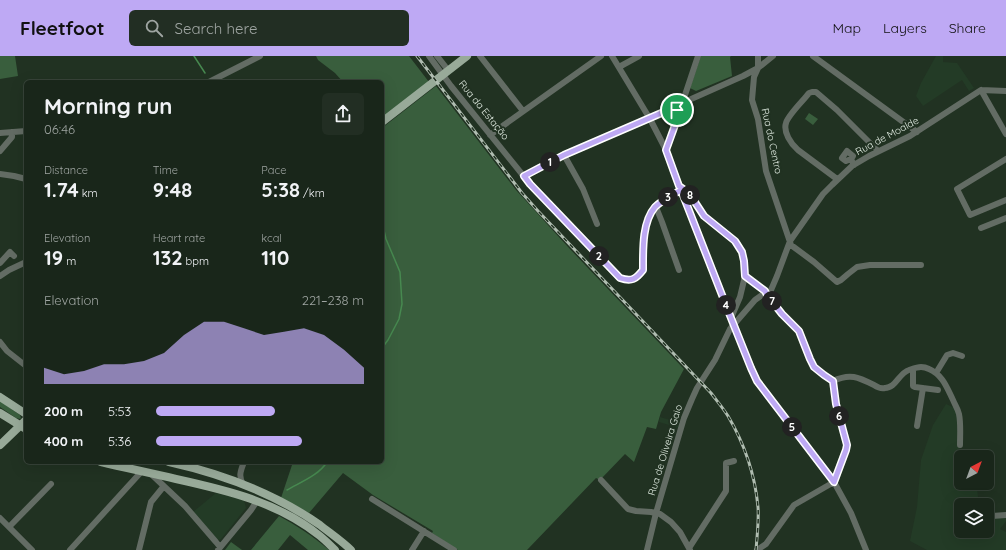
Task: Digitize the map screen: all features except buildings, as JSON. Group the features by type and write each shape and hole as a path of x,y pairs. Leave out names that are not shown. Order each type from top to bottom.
{"main road":[{"path":"384,120 467,56"},
{"path":"0,398 24,413"},
{"path":"0,413 24,425 0,446"},
{"path":"110,464 217,488 257,500 300,522 320,536 335,550"},
{"path":"179,464 243,484 291,506 329,532 351,550"},
{"path":"253,488 257,495 257,500"},
{"path":"257,500 265,498 286,508 291,506"}],"street":[{"path":"213,80 260,56"},
{"name":"Rua da Estação","path":"429,56 451,86 530,184 620,278 631,280 643,270 645,230 648,218 656,207"},
{"path":"437,56 447,71"},
{"path":"480,56 523,111"},
{"path":"490,135 601,56"},
{"path":"612,56 650,118 666,150 732,321 757,381 834,482 851,513 866,550"},
{"path":"619,67 639,56"},
{"path":"666,150 698,56"},
{"name":"Rua do Centro","path":"758,56 758,68 754,77 752,100 758,119 766,171 790,241"},
{"path":"524,176 564,155 743,76 758,68 773,56"},
{"path":"813,56 917,132"},
{"path":"981,90 1006,91"},
{"path":"981,90 1006,134"},
{"name":"Rua de Moalde","path":"767,295 771,290 777,276 790,241 823,194 832,184 860,160 917,132 981,90"},
{"path":"838,179 798,150 787,134 786,122 809,93 816,92 837,110 878,151"},
{"path":"686,93 693,98"},
{"path":"673,108 677,110 679,114"},
{"path":"0,133 24,131"},
{"path":"0,151 12,137 12,132"},
{"path":"564,155 583,189 597,224"},
{"path":"851,159 854,165"},
{"path":"1006,159 957,189 970,215 1006,200"},
{"path":"0,174 24,178"},
{"path":"679,270 656,207 680,188"},
{"path":"680,188 689,193 704,216 735,241 742,252 745,276 732,321"},
{"path":"981,228 1006,218"},
{"path":"790,241 791,244 837,282 842,280 857,267 870,265 921,265"},
{"path":"0,263 10,252 14,256"},
{"path":"0,276 24,263"},
{"path":"745,276 765,291 782,314 799,331 814,367 833,381 836,404 847,445 834,482 794,505 766,544 757,550"},
{"name":"Rua de Oliveira Gaio","path":"647,550 656,513 684,418 698,388 715,360 730,329 732,321 755,300 762,295 767,295"},
{"path":"725,338 739,337"},
{"path":"0,342 7,351 24,364"},
{"path":"936,373 948,355 953,353 962,356"},
{"path":"833,381 841,377 854,376 880,388 886,388 894,384 904,372 920,366 931,370 943,380 956,406 959,415 960,445"},
{"path":"913,369 913,386 938,390"},
{"path":"918,426 923,388"},
{"path":"601,480 628,509 660,514 671,522 680,532 689,549 726,491 726,463 734,461"},
{"path":"243,464 240,473 240,478 243,484"},
{"path":"70,550 142,471"},
{"path":"150,473 185,506 216,542 219,548 251,510 257,500"},
{"path":"230,480 240,473"},
{"path":"9,527 51,484"},
{"path":"139,550 151,502 164,486"},
{"path":"372,499 454,550"},
{"path":"994,516 1006,515"},
{"path":"0,518 32,550"},
{"path":"412,550 424,531"}],"shaded area":[{"path":"0,56 15,56 18,76 0,79"},
{"path":"316,56 409,56 429,82 384,116 384,80 341,80 335,73 318,60"},
{"path":"701,56 731,56 732,76 696,91 690,88"},
{"path":"936,56 943,56 943,62 957,63 974,88 969,91 962,80 923,106 916,96 921,83"},
{"path":"436,86 516,190 684,369 661,412 656,429 647,427 634,462 625,454 600,480 596,478 527,550 458,550 432,533 433,531 373,495 343,473 309,513 281,498 292,464 384,464 384,126"},
{"path":"809,113 818,119 813,125 805,119"},
{"path":"0,401 20,415 21,418 16,418 0,407"},
{"path":"946,404 955,408 958,416 960,450 954,450 954,490 977,490 978,498 954,498 954,538 994,538 994,517 1006,517 1006,521 1000,529 1006,532 1006,550 927,550 910,541 917,507 921,460 933,425"},
{"path":"660,417 680,423 679,428 659,422"},
{"path":"216,493 244,500 246,508 219,540 193,512"},
{"path":"279,516 317,540 329,550 308,550 290,535 278,550 251,550"},
{"path":"231,542 242,550 225,550"}],"waterway":[{"path":"194,56 205,73"},
{"path":"384,230 400,272 402,304 399,319 384,345"},
{"path":"287,490 315,474 326,464"}],"railway":[{"path":"417,56 522,193 711,393 726,413 744,448 757,495 758,528 756,550"}],"route":[{"path":"673,108 677,110 679,114 666,150 679,186 689,193 704,216 735,241 742,252 745,276 765,291 782,314 799,331 814,367 833,381 836,404 847,445 834,482 757,381 681,190 669,196 656,207 648,218 645,230 643,270 635,278 627,280 620,278 524,176 564,155 673,108"}]}
